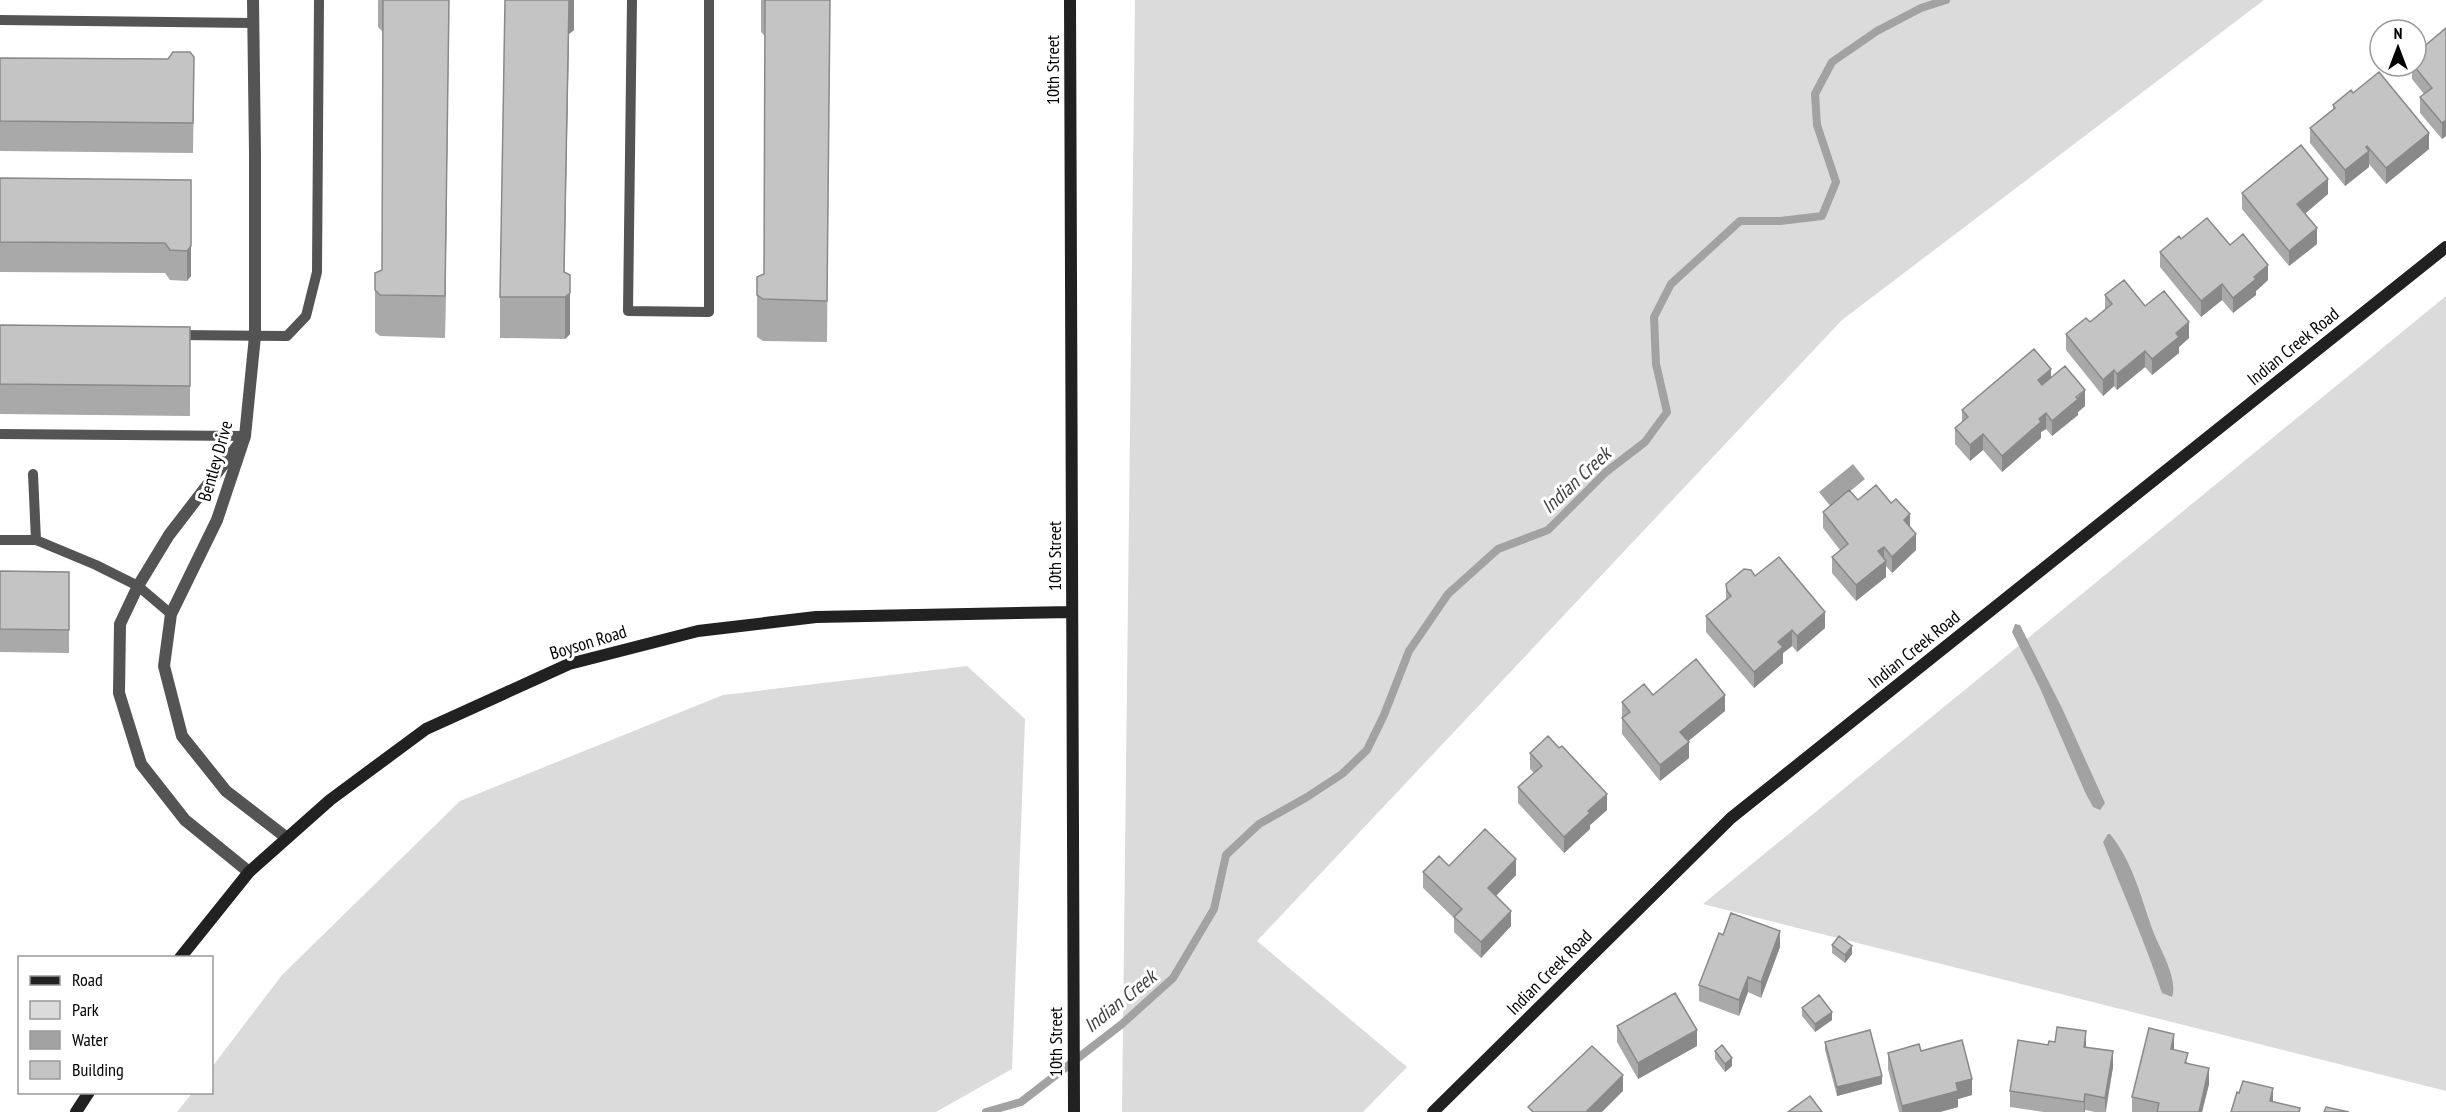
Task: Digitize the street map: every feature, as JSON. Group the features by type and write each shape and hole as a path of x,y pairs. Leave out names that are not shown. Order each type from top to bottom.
{"street":[{"name":"Bentley Drive","path":"253,0 255,336 245,436 217,520 171,614 164,666 182,736 226,791 287,838"},
{"name":"10th Street","path":"1070,0 1074,1112"},
{"name":"Indian Creek Road","path":"1432,1112 1731,818 2446,247"},
{"path":"245,436 169,535 138,586 120,624 119,693 141,764 185,820 249,872"},
{"name":"Boyson Road","path":"181,956 249,872 330,800 426,729 569,664 698,631 816,617 1072,612"},
{"path":"76,1112 88,1094"}],"lane":[{"path":"162,335 287,336 306,316 317,272 319,0"},
{"path":"632,0 628,311 709,312 709,0"},
{"path":"0,20 253,23"},
{"path":"0,434 245,436"},
{"path":"33,474 36,540"},
{"path":"0,540 36,540 138,586 171,614"}],"green space":[{"path":"1135,0 2264,0 1842,320 1257,941 1407,1067 1363,1112 1122,1112"},
{"path":"2446,296 2446,1091 1703,904"},
{"path":"967,666 1025,719 1012,1069 936,1112 177,1112 191,1094 213,1094 213,1066 282,975 460,801 723,695"}],"water":[{"path":"1853,464 1865,479 1831,507 1819,492"},
{"path":"2015,624 2020,625 2062,708 2105,803 2100,810 2093,807 2085,792 2039,686 2012,632"},
{"path":"2108,834 2119,846 2137,883 2171,974 2172,997 2162,993 2103,842"}],"building":[{"path":"383,0 449,0 445,296 380,295 375,290 375,273 382,270"},
{"path":"505,0 569,0 564,272 570,275 570,293 565,297 500,297"},
{"path":"765,0 830,0 827,301 763,299 757,295 757,277 764,274"},
{"path":"2446,28 2446,120 2442,123 2420,97 2432,88 2424,78 2428,78 2428,43"},
{"path":"173,52 190,52 194,57 193,123 0,121 0,58 168,59"},
{"path":"2372,78 2384,78 2429,133 2386,168 2367,146 2369,151 2345,170 2310,128 2335,108 2333,105 2351,90 2353,93"},
{"path":"2301,145 2328,179 2297,204 2317,228 2289,251 2242,193"},
{"path":"0,178 191,180 191,246 187,251 170,250 165,243 0,242"},
{"path":"2207,218 2230,245 2243,234 2268,265 2254,277 2256,279 2233,298 2222,284 2201,301 2160,252 2179,236 2181,239"},
{"path":"2124,280 2145,306 2164,291 2189,322 2176,333 2179,337 2152,359 2145,351 2117,374 2114,370 2103,380 2066,334 2086,318 2090,322 2112,304 2105,295"},
{"path":"0,325 190,327 190,386 0,384"},
{"path":"2034,349 2051,369 2038,380 2042,385 2065,366 2085,390 2052,421 2046,413 2039,419 2041,422 2002,456 1983,434 1970,445 1955,428 1968,417 1962,410"},
{"path":"1876,485 1891,503 1896,499 1910,514 1904,520 1916,534 1892,557 1884,547 1878,551 1886,561 1856,585 1832,557 1848,544 1823,512 1849,490 1858,500"},
{"path":"1779,557 1825,612 1797,636 1792,630 1778,642 1783,647 1754,672 1706,616 1731,596 1726,584 1744,569 1751,570 1755,576"},
{"path":"0,571 69,572 69,630 0,629"},
{"path":"1696,659 1725,695 1680,732 1689,742 1660,765 1622,718 1630,712 1622,702 1644,684 1653,695"},
{"path":"1548,736 1559,748 1562,746 1607,794 1564,837 1518,787 1542,766 1530,753"},
{"path":"1485,829 1516,859 1488,888 1511,911 1481,942 1454,917 1462,909 1423,872 1439,856 1449,866"},
{"path":"1731,913 1780,931 1761,982 1748,977 1739,1000 1699,985 1719,933 1723,935"},
{"path":"1839,936 1852,946 1845,955 1832,945"},
{"path":"1675,993 1697,1030 1638,1063 1617,1026"},
{"path":"1819,995 1832,1012 1815,1024 1802,1008"},
{"path":"2057,1027 2086,1031 2084,1047 2113,1051 2105,1098 2085,1094 2084,1102 2010,1091 2018,1040 2048,1045 2049,1041 2055,1042"},
{"path":"2149,1028 2174,1034 2171,1049 2188,1053 2185,1063 2209,1068 2199,1112 2157,1112 2159,1103 2132,1097"},
{"path":"1870,1030 1882,1076 1837,1087 1825,1042"},
{"path":"1962,1040 1972,1079 1956,1083 1958,1091 1902,1106 1888,1053 1919,1044 1921,1051"},
{"path":"1722,1045 1732,1058 1725,1064 1715,1051"},
{"path":"1592,1046 1623,1075 1586,1112 1533,1112 1528,1107"},
{"path":"2243,1081 2273,1088 2270,1101 2300,1108 2299,1112 2231,1112"},
{"path":"1810,1096 1822,1112 1788,1112"},
{"path":"2326,1107 2349,1112 2324,1112"}],"waterway":[{"name":"Indian Creek","path":"986,1112 1021,1102 1122,1024 1173,978 1214,909 1226,855 1259,824 1342,774 1367,750 1384,715 1409,651 1448,594 1498,549 1548,530 1606,472 1645,442 1667,412 1656,364 1654,317 1671,284 1740,221 1780,221 1822,216 1836,182 1817,125 1815,94 1832,62 1877,31 1921,8 1946,0"}]}
